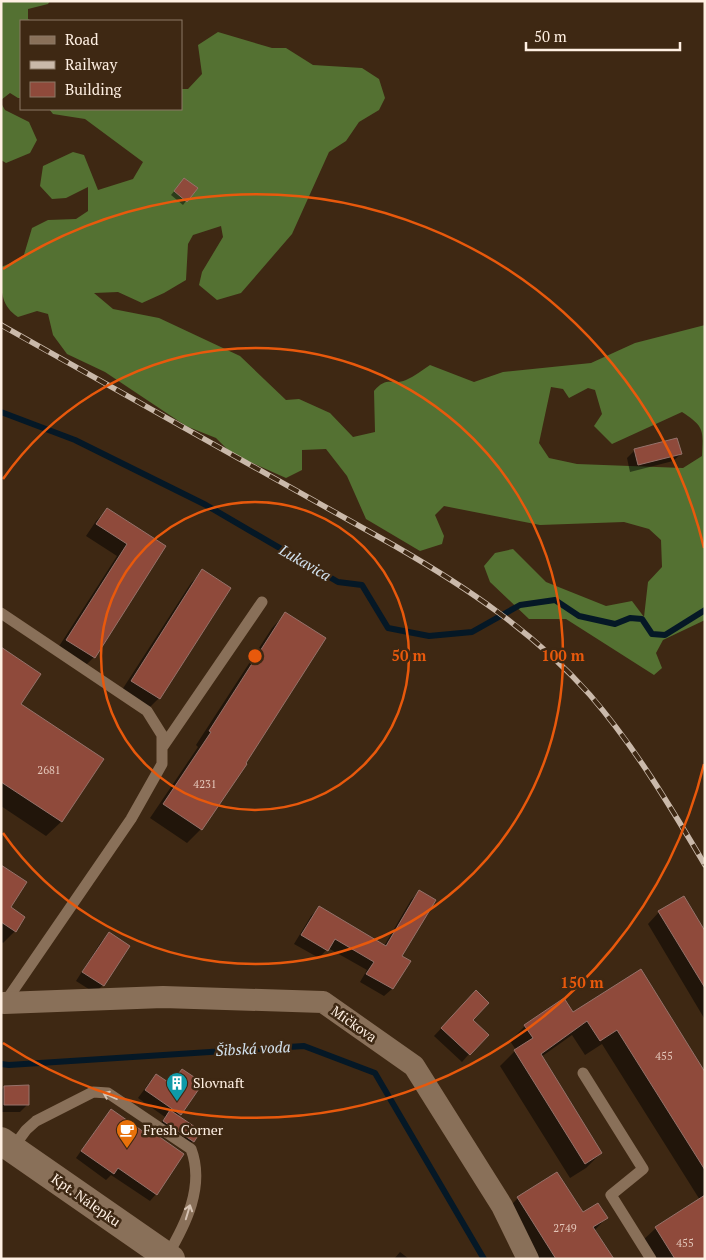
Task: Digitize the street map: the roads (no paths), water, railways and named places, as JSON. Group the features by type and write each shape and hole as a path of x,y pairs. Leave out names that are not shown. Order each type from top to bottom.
{"main road":[{"name":"Kpt. Nálepku","path":"7,1145 169,1257"}],"street":[{"name":"Mičkova","path":"3,1005 163,997 323,1002 414,1066 502,1206 528,1259"}],"lane":[{"path":"162,748 262,602"},
{"path":"1,613 148,711 162,735 162,764 131,819 3,1005"},
{"path":"583,1073 643,1169 612,1195 651,1259"},
{"path":"7,1145 36,1121 93,1092 108,1093 191,1149 196,1163 197,1179 189,1212 169,1257"}],"waterway":[{"name":"Lukavica","path":"1,412 75,440 206,505 338,582 362,585 388,628 429,636 472,632 520,605 555,600 579,616 615,624 630,618 642,619 652,634 665,635 705,610"},
{"name":"Šibská voda","path":"1,1064 304,1046 375,1073 484,1259"}],"railway":[{"path":"1,325 395,546 448,578 523,631 569,672 622,735 651,777 705,865"}],"place":[{"name":"Slovnaft","path":"177,1102"},
{"name":"Fresh Corner","path":"127,1149"}]}
